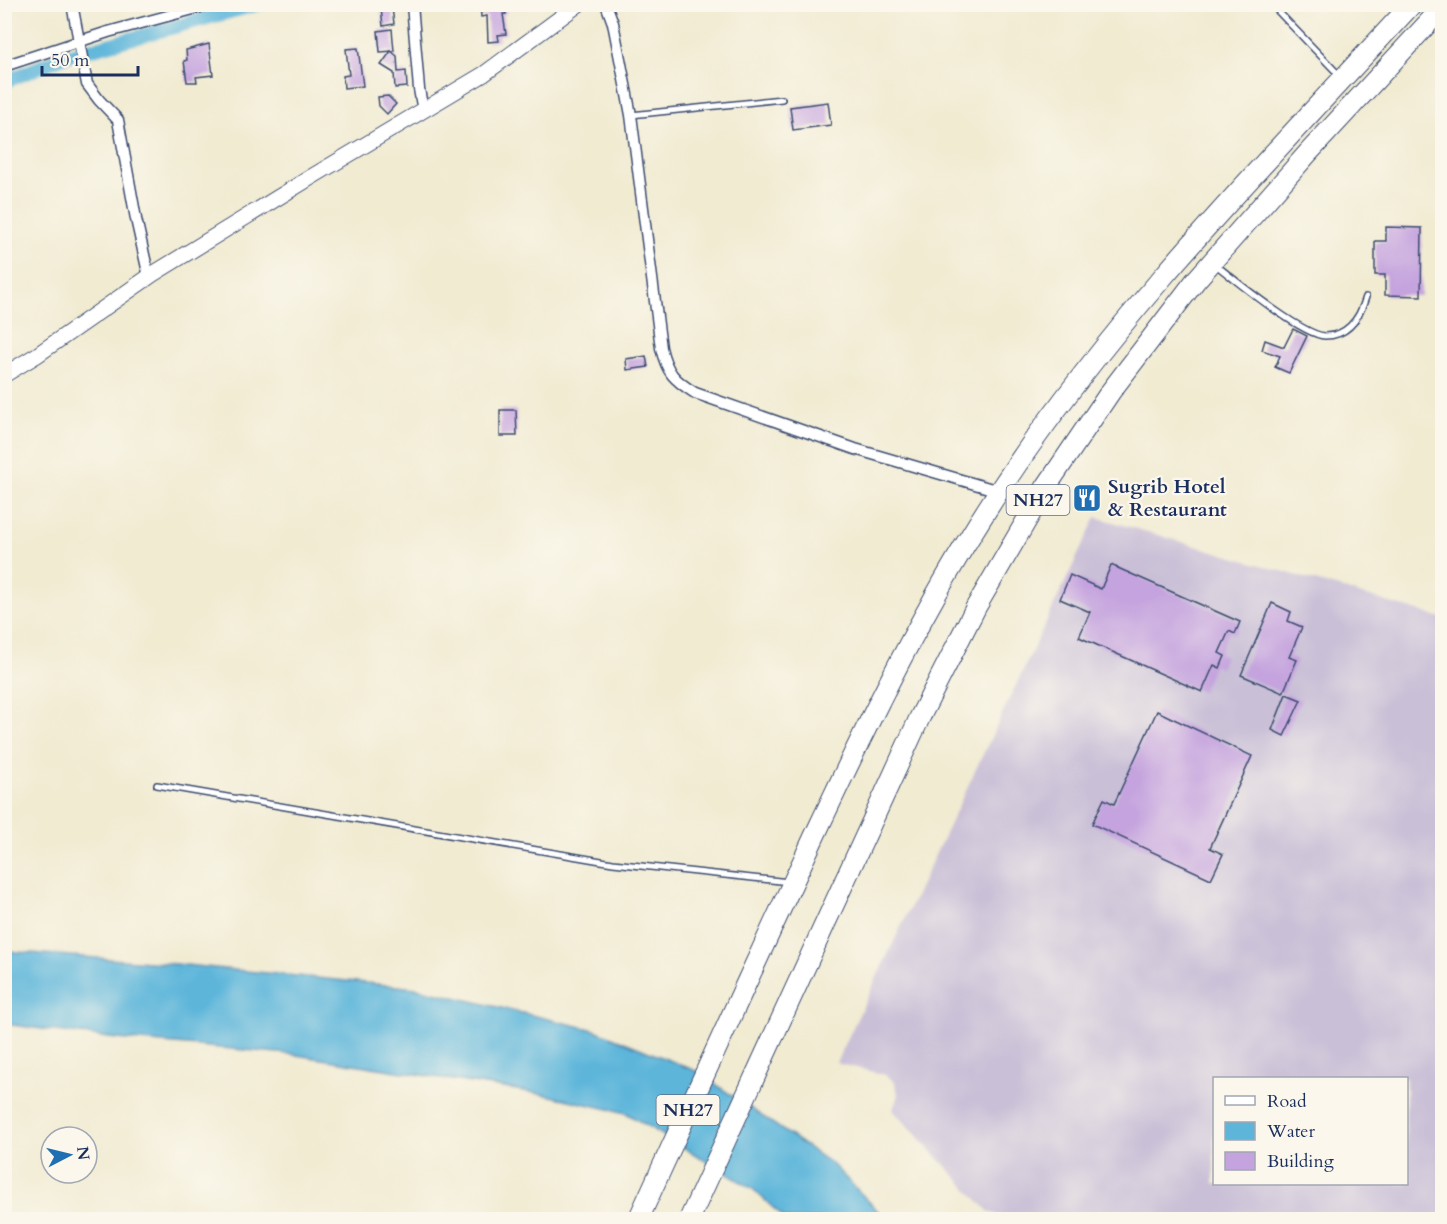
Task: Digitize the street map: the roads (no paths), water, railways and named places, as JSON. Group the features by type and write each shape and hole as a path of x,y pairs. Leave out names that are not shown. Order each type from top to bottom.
{"highway":[{"name":"NH27","path":"638,1220 793,882 894,671 941,585 999,491 1053,416 1123,326 1407,6"},
{"name":"NH27","path":"689,1220 920,717 976,607 1046,487 1111,391 1212,262 1308,153 1443,8"}],"street":[{"path":"72,4 87,84 118,120 149,277"},
{"path":"158,4 160,18"},
{"path":"4,66 212,4"},
{"path":"412,4 423,111"},
{"path":"4,375 37,356 149,277 484,74 579,4"},
{"path":"606,4 613,23 631,116 661,348 666,367 678,382 695,393 844,445 999,491"}],"lane":[{"path":"1271,4 1343,79"},
{"path":"631,116 782,99"},
{"path":"1212,262 1272,308 1316,334 1326,336 1353,326 1361,313 1366,297"},
{"path":"157,785 613,862 793,882"}],"water":[{"path":"5,951 176,964 417,988 595,1030 696,1071 832,1164 886,1219 785,1219 753,1189 626,1113 542,1094 290,1054 117,1039 5,1024"}],"waterway":[{"path":"4,82 63,57 259,4"}],"place":[{"name":"Sugrib Hotel & Restaurant","path":"1087,498"}]}
